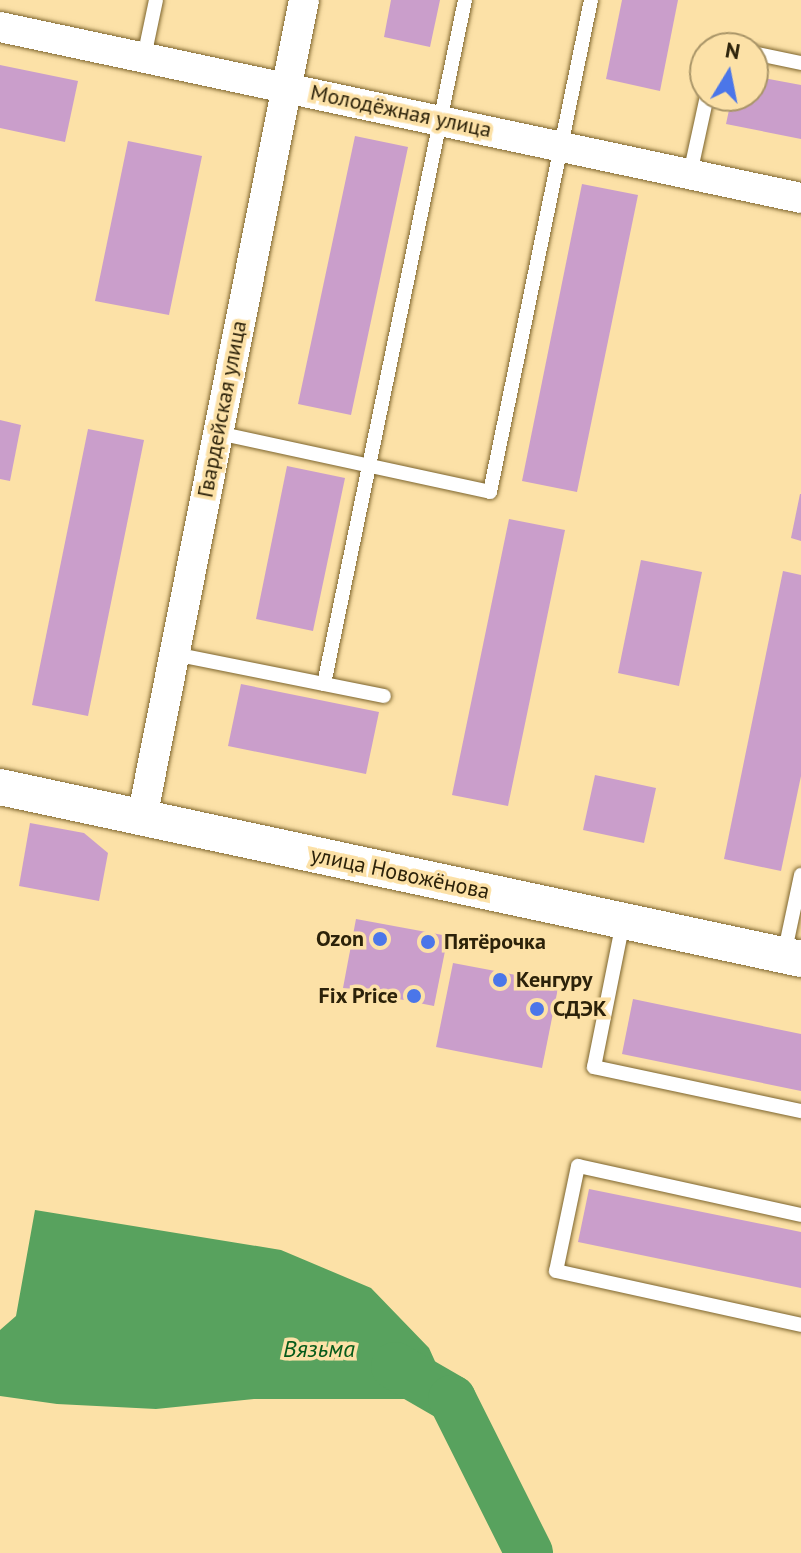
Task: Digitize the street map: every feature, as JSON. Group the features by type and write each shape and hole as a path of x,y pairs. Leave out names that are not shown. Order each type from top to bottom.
{"street":[{"name":"Гвардейская улица","path":"142,818 304,0"},
{"name":"Молодёжная улица","path":"0,27 801,198"},
{"name":"улица Новожёнова","path":"0,787 793,957"}],"lane":[{"path":"144,57 156,0"},
{"path":"324,684 465,0"},
{"path":"218,433 490,492 591,0"},
{"path":"769,56 801,63"},
{"path":"690,174 704,112"},
{"path":"174,654 384,696"},
{"path":"793,957 801,875"},
{"path":"623,921 594,1067 801,1111"},
{"path":"801,1215 578,1166 556,1271 801,1325"}],"water":[{"path":"35,1210 281,1250 371,1288 429,1348 452,1399 254,1399 156,1409 57,1404 0,1396 0,1330 16,1316"}],"building":[{"path":"391,0 440,0 430,47 384,37"},
{"path":"622,0 678,0 660,91 606,79"},
{"path":"0,65 78,81 65,142 0,128"},
{"path":"769,79 801,85 801,139 726,124 729,112 769,112"},
{"path":"355,136 408,147 351,415 298,404"},
{"path":"128,141 202,156 169,315 95,301"},
{"path":"582,184 638,195 577,492 522,481"},
{"path":"0,420 21,425 10,481 0,479"},
{"path":"88,429 144,440 88,716 32,705"},
{"path":"287,466 345,478 313,631 256,619"},
{"path":"801,494 801,541 791,538"},
{"path":"509,519 565,530 508,806 452,795"},
{"path":"641,560 702,572 679,686 618,673"},
{"path":"783,571 801,575 801,776 781,871 724,859"},
{"path":"241,684 379,712 366,774 228,746"},
{"path":"595,775 656,788 644,843 583,830"},
{"path":"30,823 84,833 108,853 99,901 19,886"},
{"path":"356,919 448,936 434,1006 343,988"},
{"path":"453,963 559,983 542,1068 436,1047"},
{"path":"633,999 801,1034 801,1091 622,1054"},
{"path":"589,1189 801,1232 801,1288 578,1242"}],"waterway":[{"name":"Вязьма","path":"395,1366 452,1399 529,1553"}],"place":[{"name":"Ozon","path":"380,939"},
{"name":"Пятёрочка","path":"428,942"},
{"name":"Кенгуру","path":"500,980"},
{"name":"Fix Price","path":"414,996"},
{"name":"СДЭК","path":"537,1009"}]}
